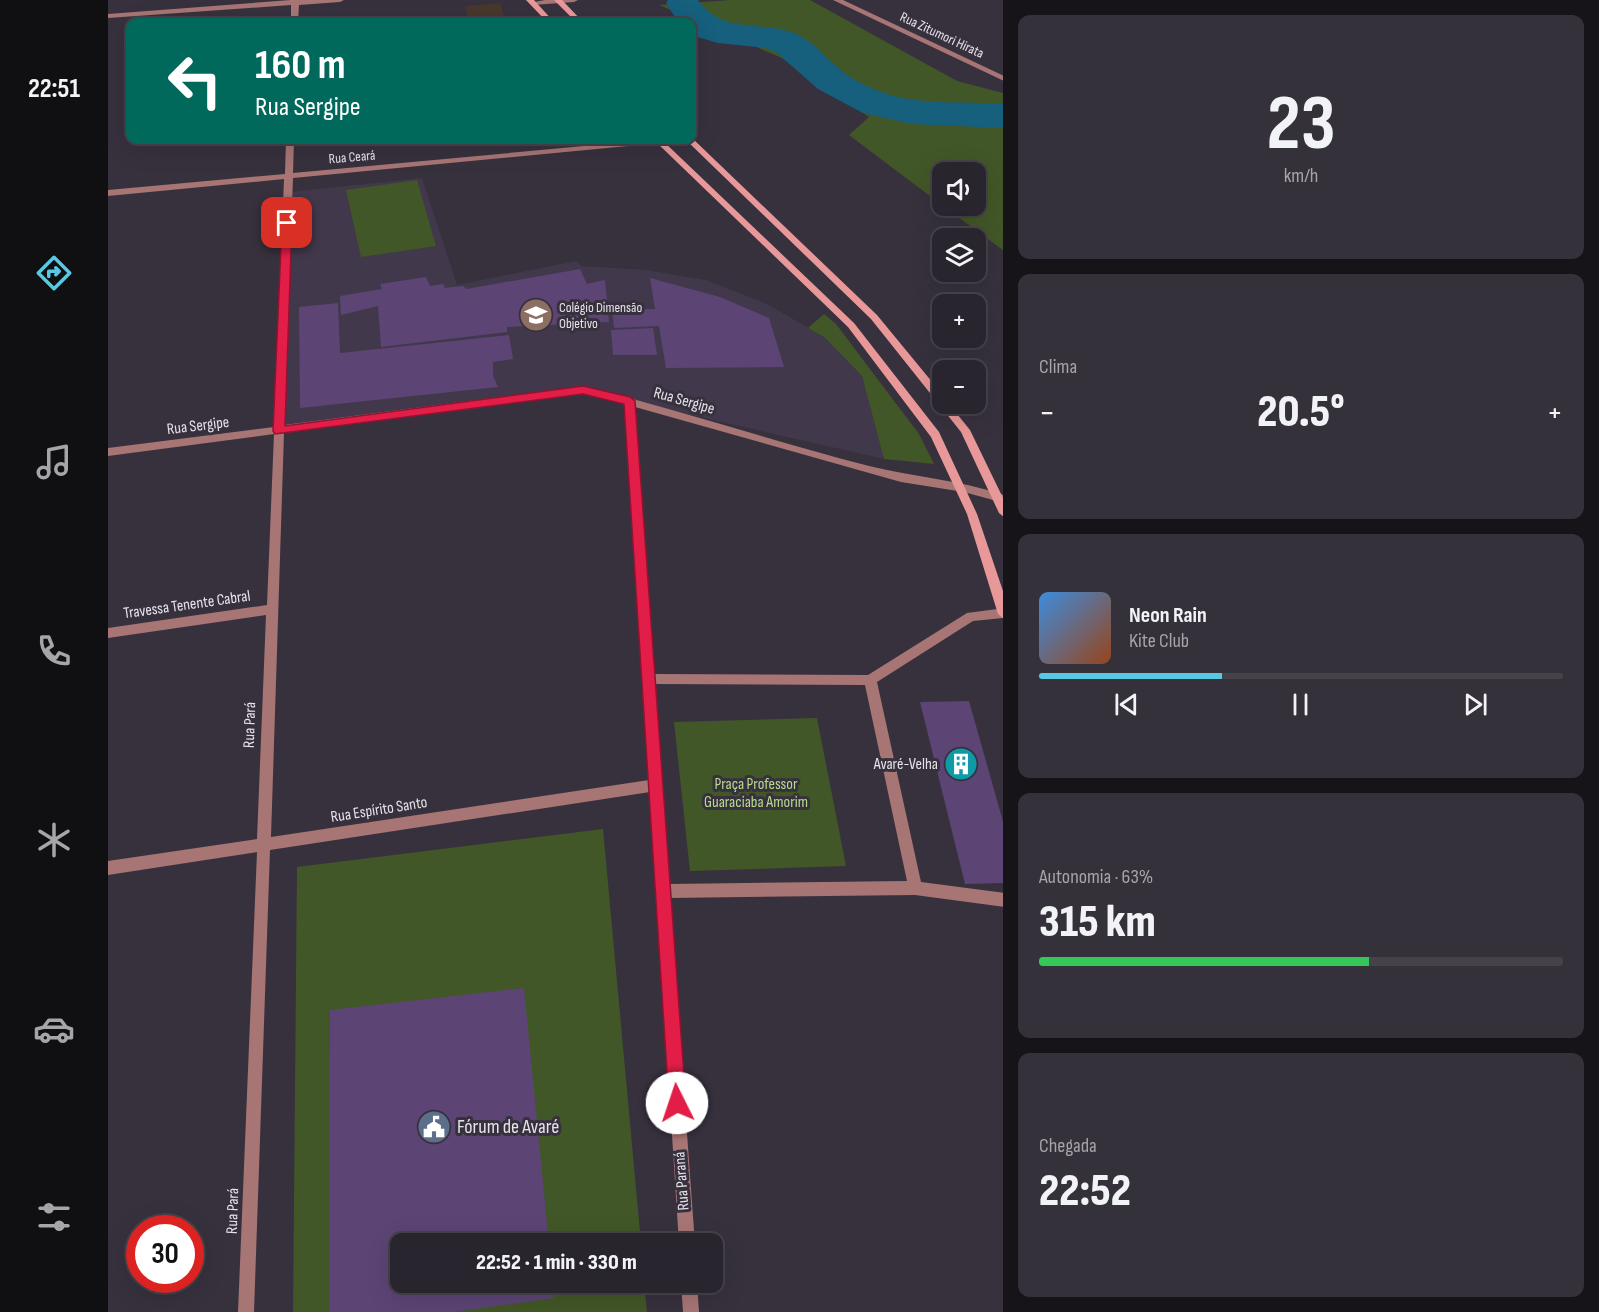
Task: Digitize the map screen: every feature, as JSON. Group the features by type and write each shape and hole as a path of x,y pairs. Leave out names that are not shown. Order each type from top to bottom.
{"main road":[{"path":"559,0 576,18"},
{"path":"532,2 547,18"},
{"path":"667,144 851,325 935,435 972,514 1003,613"},
{"path":"694,144 874,317 932,388"},
{"path":"807,283 830,274"},
{"path":"952,414 965,430 1000,497"}],"street":[{"path":"108,16 340,0"},
{"path":"532,2 574,0"},
{"name":"Rua Zitumori Hirata","path":"837,0 1003,79"},
{"path":"295,2 295,18"},
{"name":"Rua Pará","path":"246,1312 290,144"},
{"name":"Rua Ceará","path":"108,193 622,144"},
{"name":"Rua Sergipe","path":"108,452 583,390 630,401 903,478 957,485 1000,497"},
{"name":"Rua Paraná","path":"630,401 686,1233"},
{"name":"Travessa Tenente Cabral","path":"108,633 272,609"},
{"path":"648,680 870,680 971,616 1003,613"},
{"path":"870,680 915,888"},
{"name":"Rua Espírito Santo","path":"108,868 655,785"},
{"path":"663,891 915,888 1003,900"},
{"path":"690,1293 691,1312"}],"shaded area":[{"path":"500,3 505,18 468,18 465,6"},
{"name":"Colégio Dimensão Objetivo","path":"422,178 457,285 576,261 581,266 646,270 705,280 765,303 824,337 862,376 884,459 582,390 281,430 290,192"}],"green space":[{"path":"731,0 810,0 957,81 1003,93 1003,250 986,238 986,228 973,228 957,216 986,216 986,162 932,162 932,197 849,135 869,117 782,58 696,21 696,18 689,18 659,5"},
{"path":"417,180 436,246 361,257 346,190"},
{"path":"824,314 836,324 919,434 934,464 884,459 862,376 824,337 808,328"},
{"name":"Praça Professor Guaraciaba Amorim","path":"817,718 846,866 690,871 674,722"},
{"path":"603,829 640,1233 390,1233 390,1293 645,1293 647,1312 293,1312 297,867"}],"building":[{"path":"580,269 587,284 605,280 609,322 507,327 507,332 381,347 378,306 341,315 340,296 382,289 380,284 426,277 430,286 443,284 445,288 463,286 466,289"},
{"path":"650,278 720,297 769,318 784,367 666,368 659,326 614,328 612,310 655,309"},
{"path":"338,303 340,353 509,335 513,359 493,362 493,375 498,387 300,408 299,307"},
{"path":"653,328 657,355 613,355 611,330"},
{"name":"Avaré-Velha","path":"969,701 1003,821 1003,883 965,884 920,702"},
{"name":"Fórum de Avaré","path":"524,988 548,1233 390,1233 390,1293 554,1293 554,1298 453,1312 329,1312 330,1010"}],"waterway":[{"path":"683,3 694,18"},
{"path":"696,20 707,28 718,32 766,37 789,44 831,81 876,105 930,114 1003,116"}],"place":[{"name":"Colégio Dimensão Objetivo","path":"536,315"},
{"name":"Avaré-Velha","path":"961,764"},
{"name":"Fórum de Avaré","path":"434,1127"}],"route":[{"path":"287,223 279,431 583,390 630,401 677,1103"}]}
